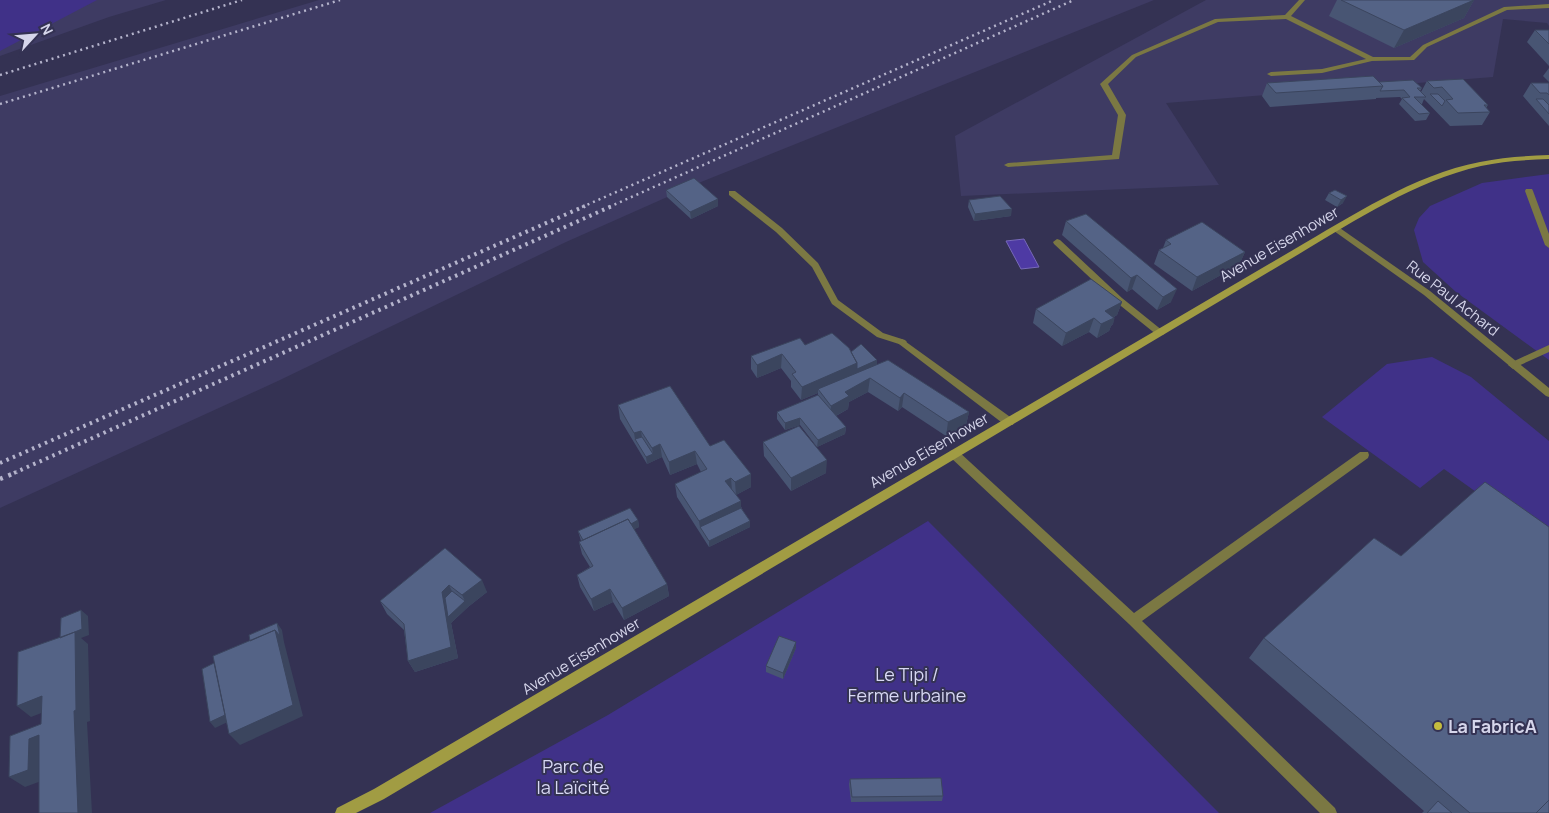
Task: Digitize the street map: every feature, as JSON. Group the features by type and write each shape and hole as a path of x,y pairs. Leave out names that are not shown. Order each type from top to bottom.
{"street":[{"path":"1288,17 1302,0"},
{"path":"1271,74 1305,74 1338,70 1372,59 1412,59 1424,46 1506,8 1549,6"},
{"path":"1008,165 1116,157 1122,115 1104,84 1134,56 1217,20 1288,17 1372,59"},
{"name":"Avenue Eisenhower","path":"342,813 379,794 1337,229 1430,178 1458,168 1489,161 1524,156 1549,157"},
{"path":"1529,191 1549,245"},
{"path":"732,194 779,230 815,265 835,302 880,335 902,342 1009,422"},
{"name":"Rue Paul Achard","path":"1337,229 1427,294 1549,393"},
{"path":"1057,242 1118,300 1160,333"},
{"path":"1513,365 1549,348"},
{"path":"954,454 1133,620 1330,813"},
{"path":"1133,620 1170,596 1364,455"}],"shaded area":[{"path":"0,0 166,0 109,17 0,56"},
{"path":"319,0 1154,0 701,182 566,242 280,380 0,508 0,96"},
{"path":"1206,0 1549,0 1549,26 1547,23 1503,19 1493,77 1166,103 1219,185 961,196 955,136"},
{"path":"1024,239 1039,267 1021,269 1006,241"}],"green space":[{"path":"0,0 97,0 0,51"},
{"path":"1549,174 1549,360 1456,292 1423,262 1414,230 1419,218 1430,206 1482,183"},
{"path":"1432,357 1471,377 1549,441 1549,544 1444,469 1420,488 1322,417 1387,364"},
{"name":"Le Tipi / Ferme urbaine","path":"928,521 1219,813 430,813 608,715"}],"building":[{"path":"1341,0 1474,0 1404,30"},
{"path":"1535,30 1549,30 1549,44"},
{"path":"1373,76 1383,86 1276,93 1267,83"},
{"path":"1463,79 1488,105 1484,105 1490,112 1458,113 1446,100 1453,99 1442,87 1434,88 1427,81"},
{"path":"1413,80 1422,88 1417,88 1426,97 1414,97 1430,113 1419,114 1402,98 1410,97 1404,90 1380,91 1383,86 1379,82"},
{"path":"1531,83 1549,83 1549,95 1547,93 1540,93"},
{"path":"1430,94 1438,94 1445,101 1442,106"},
{"path":"1536,99 1543,99 1549,105 1549,114"},
{"path":"694,178 718,199 690,212 666,190"},
{"path":"1335,190 1347,196 1341,200 1329,193"},
{"path":"1000,196 1012,209 975,214 969,200"},
{"path":"1086,214 1177,289 1163,297 1137,275 1131,278 1066,221"},
{"path":"1202,222 1245,252 1197,277 1159,250 1171,244 1166,240"},
{"path":"1091,279 1122,302 1105,311 1114,318 1101,324 1094,318 1066,333 1036,309"},
{"path":"832,333 849,348 857,363 802,387 792,374 796,372 782,354 757,365 751,356 800,338 805,345"},
{"path":"861,344 877,360 857,369 857,363 851,352"},
{"path":"888,360 969,412 948,422 904,393 900,398 870,378 845,392 849,396 831,406 818,389"},
{"path":"670,386 710,446 724,440 751,474 735,482 731,478 725,481 741,501 699,521 675,484 707,469 695,451 669,462 660,444 652,448 641,431 634,433 618,405"},
{"path":"818,395 846,427 818,440 800,418 785,423 777,412"},
{"path":"799,426 827,460 791,478 763,442"},
{"path":"642,437 653,454 646,457 635,439"},
{"name":"La FabricA","path":"1485,482 1549,527 1549,800 1536,813 1470,813 1264,638 1374,538 1401,556"},
{"path":"630,508 638,520 631,524 628,519 583,540 578,531"},
{"path":"741,508 750,521 709,541 700,527"},
{"path":"628,519 667,584 622,608 610,589 591,599 577,575 593,566 579,542"},
{"path":"445,548 482,580 462,595 449,585 442,592 451,647 408,661 404,624 380,601"},
{"path":"452,591 465,601 448,617 445,598"},
{"path":"81,610 82,629 60,638 61,618"},
{"path":"277,623 280,636 275,630 250,641 249,635"},
{"path":"275,630 293,705 229,734 213,656"},
{"path":"75,632 76,710 74,711 78,813 39,813 39,735 29,739 28,770 9,777 10,736 41,724 42,696 17,706 18,652"},
{"path":"779,636 796,642 783,673 766,666"},
{"path":"214,663 225,715 210,722 202,669"},
{"path":"941,778 943,796 852,797 850,779"},
{"path":"1549,800 1549,813 1536,813"},
{"path":"1438,801 1452,813 1427,813"}],"railway":[{"path":"0,75 242,0"},
{"path":"0,104 340,0"},
{"path":"582,207 1054,0"},
{"path":"609,207 1074,0"},
{"path":"0,463 585,206"},
{"path":"14,473 612,206"},
{"path":"0,479 17,472"}],"place":[{"name":"La FabricA","path":"1438,726"}],"park label":[{"name":"Parc de la Laïcité","path":"573,776"}]}
